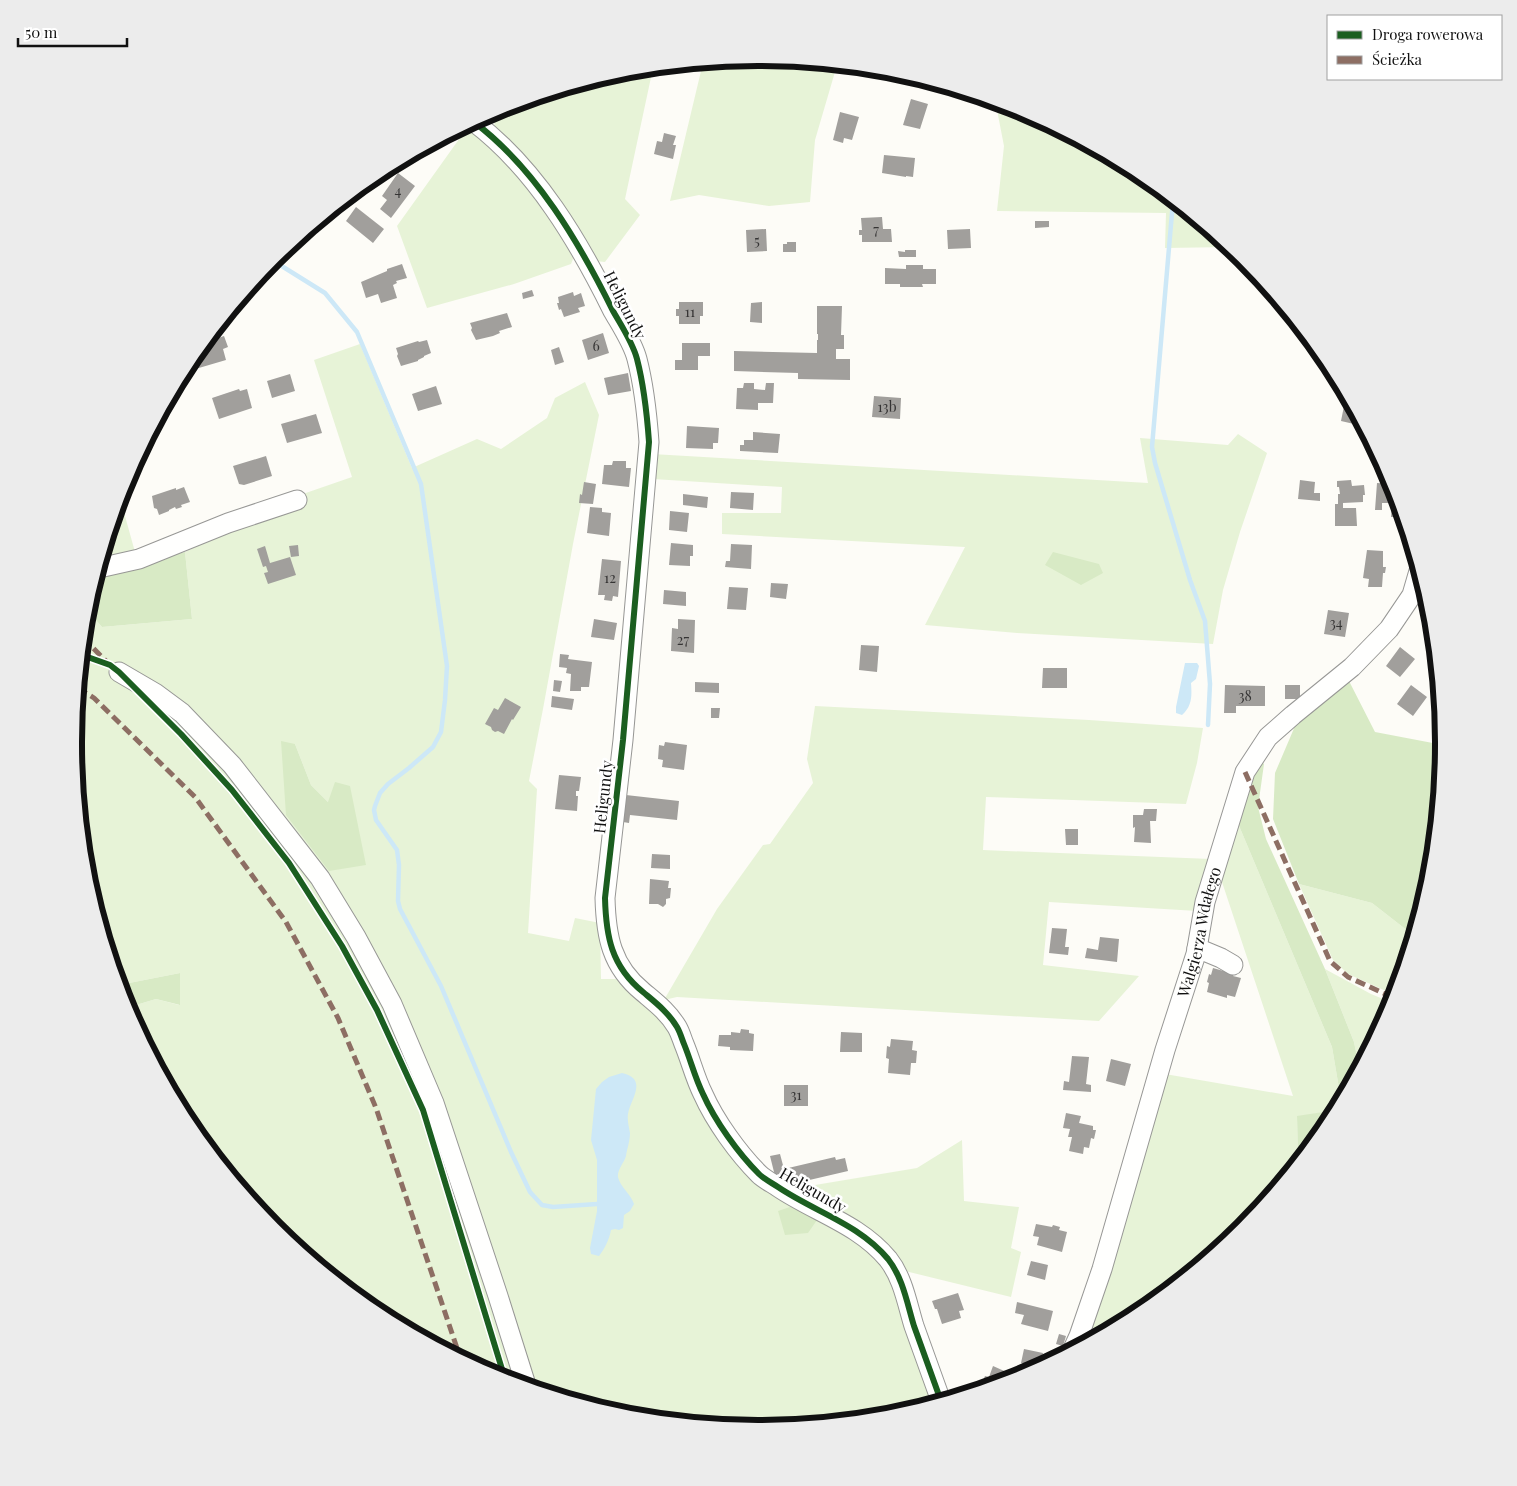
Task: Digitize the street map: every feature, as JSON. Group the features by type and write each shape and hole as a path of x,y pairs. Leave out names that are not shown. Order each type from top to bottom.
{"street":[{"name":"Heligundy","path":"480,127 508,152 530,176 546,197 580,250 601,286 636,357 647,410 649,442 623,740 605,898 608,934 616,960 628,977 642,992 664,1010 678,1028 703,1094 729,1138 760,1175 792,1197 830,1215 855,1230 873,1243 889,1261 906,1297 939,1395"},
{"path":"105,567 139,559 228,523 297,500"},
{"name":"Walgierza Wdałego","path":"1077,1340 1102,1269 1164,1050 1197,948 1205,902 1245,772 1268,737 1352,668 1389,630 1412,594 1415,583"},
{"path":"119,672 155,693 182,713 232,765 320,878 356,937 392,1004 434,1103 524,1377"},
{"path":"1197,948 1233,965"}],"green space":[{"path":"758,66 835,71 815,140 810,202 769,206 699,195 670,201 701,71 694,70"},
{"path":"652,75 625,199 640,215 605,262 595,261 494,131 495,120 541,102 583,89"},
{"path":"997,110 1058,136 1097,157 1134,180 1170,206 1219,247 1165,248 1166,213 997,211 1004,146"},
{"path":"472,130 506,155 575,254 571,264 514,284 427,308 397,226 462,135"},
{"path":"360,344 412,468 477,439 501,449 547,418 555,398 585,382 599,415 529,781 537,789 528,933 569,941 575,918 600,923 601,979 620,979 674,1033 706,1114 817,1220 854,1237 886,1269 899,1294 933,1397 891,1407 847,1414 758,1420 670,1414 626,1407 583,1397 541,1384 459,1350 383,1306 347,1280 312,1252 280,1222 222,1155 196,1119 172,1081 135,1005 156,999 179,1005 180,973 126,984 105,918 95,875 83,787 82,743 83,699 94,618 102,627 192,619 185,552 300,495 352,477 314,360","holes":["295,744 311,785 329,803 286,815"]},
{"path":"1238,434 1267,453 1240,532 1223,590 1213,644 1017,633 925,625 965,547 722,534 722,513 781,513 782,487 653,479 652,454 1148,483 1140,438 1228,445"},
{"path":"123,510 135,552 107,560"},
{"path":"185,552 192,619 102,627 94,618 104,574"},
{"path":"1053,552 1099,564 1103,573 1081,585 1045,565"},
{"path":"1349,681 1375,732 1435,743 1434,787 1429,831 1422,875 1408,931 1372,903 1299,884 1273,819 1275,773 1298,719"},
{"path":"815,706 1089,720 1203,728 1197,763 1186,804 986,797 983,850 1211,859 1197,911 1049,902 1043,965 1139,976 1099,1021 677,997 664,1000 717,909 763,845 770,844 813,783 807,759"},
{"path":"281,741 295,744 311,785 328,802 335,782 350,786 366,865 329,871 286,815"},
{"path":"1258,758 1264,764 1258,807 1266,839 1325,969 1354,1042 1357,1057 1339,1090 1332,1047 1237,821"},
{"path":"1237,821 1332,1047 1339,1090 1325,1112 1297,1117 1298,1151 1237,1222 1205,1252 1170,1280 1134,1306 1083,1336 1165,1074 1293,1096 1220,876"},
{"path":"1299,884 1372,903 1408,931 1388,992 1348,974 1333,960"},
{"path":"1325,969 1385,1000 1357,1057 1354,1042"},
{"path":"180,973 180,1005 156,999 135,1005 126,984"},
{"path":"1326,1112 1298,1151 1297,1116"},
{"path":"962,1140 964,1201 1019,1207 1011,1248 1021,1252 1011,1297 901,1270 785,1190 917,1168"},
{"path":"793,1206 817,1220 808,1233 785,1235 778,1211"}],"water":[{"path":"1185,663 1197,663 1199,666 1196,679 1191,683 1190,704 1182,715 1176,713 1176,707"},
{"path":"622,1073 635,1080 636,1090 628,1114 629,1142 618,1177 634,1204 630,1211 624,1215 623,1228 611,1230 599,1256 591,1254 590,1248 597,1211 597,1160 591,1140 596,1089 609,1077"}],"building":[{"path":"911,99 928,104 920,129 903,125"},
{"path":"840,112 859,117 852,140 844,138 843,143 833,140"},
{"path":"664,133 676,136 673,145 676,145 673,159 654,154 657,141 662,142"},
{"path":"884,155 915,158 913,177 882,173"},
{"path":"398,173 415,186 391,218 380,209 387,200 382,196"},
{"path":"356,207 384,229 373,243 346,221"},
{"path":"882,217 883,229 891,229 892,242 862,242 862,235 859,235 859,230 862,230 861,218"},
{"path":"1035,221 1049,221 1049,227 1035,228"},
{"path":"766,229 767,251 747,252 746,230"},
{"path":"970,229 971,248 948,249 947,230"},
{"path":"787,242 796,242 796,252 783,252 783,244 787,244"},
{"path":"905,250 916,250 916,257 899,257 898,251 905,252"},
{"path":"402,264 407,278 396,281 397,283 393,285 397,298 381,303 378,294 366,298 361,282"},
{"path":"906,265 923,265 923,269 936,269 936,284 922,284 923,287 900,287 900,284 885,284 885,268 906,269"},
{"path":"532,290 534,296 523,299 522,293"},
{"path":"573,292 574,296 581,293 585,306 578,308 580,312 564,317 561,309 559,310 558,297"},
{"path":"679,302 703,302 703,316 700,316 700,324 679,324 679,316 676,316 676,309 679,309"},
{"path":"762,302 762,323 750,322 751,303"},
{"path":"817,306 842,306 841,335 844,335 844,349 836,349 836,359 850,359 850,380 798,379 798,373 734,371 734,351 817,353"},
{"path":"507,313 512,327 499,331 500,333 493,336 476,340 470,323"},
{"path":"603,333 609,353 588,360 582,340"},
{"path":"224,336 228,347 223,349 226,360 195,369 196,367 216,339"},
{"path":"427,340 431,353 418,361 401,366 396,348"},
{"path":"682,343 710,343 710,356 698,356 698,370 675,370 675,360 682,360"},
{"path":"559,347 564,362 555,365 551,350"},
{"path":"628,373 631,391 608,395 604,378"},
{"path":"290,374 295,391 272,398 267,381"},
{"path":"744,383 754,383 754,389 765,390 766,383 774,383 773,403 758,403 758,410 736,409 737,388 743,388"},
{"path":"436,386 442,404 418,411 412,394"},
{"path":"239,389 240,391 247,389 252,408 219,419 212,398"},
{"path":"874,396 901,398 900,419 872,417"},
{"path":"1344,406 1346,406 1354,423 1341,421"},
{"path":"316,414 322,433 287,443 281,424"},
{"path":"687,426 719,428 718,443 713,443 713,449 686,448"},
{"path":"753,432 780,434 778,453 740,451 740,445 744,445 744,440 753,440"},
{"path":"266,456 272,476 244,485 239,484 233,466"},
{"path":"613,461 626,461 626,468 631,468 629,487 602,484 604,465 612,465"},
{"path":"1300,480 1315,482 1314,493 1320,493 1320,501 1298,499"},
{"path":"1351,480 1352,486 1364,485 1365,495 1363,495 1363,502 1343,503 1343,508 1356,508 1357,526 1335,526 1335,504 1338,504 1338,494 1340,494 1337,481"},
{"path":"584,482 596,484 593,504 579,503"},
{"path":"1377,483 1384,483 1391,503 1382,503 1382,510 1375,510"},
{"path":"184,487 190,502 181,505 182,507 176,509 175,507 159,515 157,509 154,508 152,496"},
{"path":"731,492 754,493 753,510 730,508"},
{"path":"683,494 708,497 707,508 683,505"},
{"path":"1392,505 1396,517 1391,517"},
{"path":"590,507 602,508 602,512 611,513 609,536 587,533"},
{"path":"670,511 689,513 687,532 669,530"},
{"path":"671,543 693,545 693,556 690,556 690,566 669,565"},
{"path":"731,544 752,545 751,569 725,567 726,561 730,561"},
{"path":"298,545 299,556 291,557 289,546"},
{"path":"265,546 270,563 290,557 296,575 268,584 264,573 268,572 266,566 263,567 257,549"},
{"path":"1367,550 1383,551 1383,567 1386,567 1385,573 1383,573 1382,587 1368,587 1369,579 1363,578"},
{"path":"602,559 621,561 618,597 613,596 612,601 604,600 605,595 598,595"},
{"path":"771,583 788,584 786,599 770,597"},
{"path":"729,587 748,588 746,610 727,609"},
{"path":"664,590 686,592 686,606 663,604"},
{"path":"1328,610 1349,613 1345,637 1324,634"},
{"path":"594,619 617,623 614,640 591,637"},
{"path":"678,619 695,620 694,653 671,651 672,628 678,629"},
{"path":"861,645 879,646 877,672 859,670"},
{"path":"1400,647 1415,659 1400,677 1386,666"},
{"path":"560,654 569,655 568,659 592,662 589,687 581,687 581,691 570,691 571,674 566,673 567,668 559,667"},
{"path":"1043,668 1067,668 1067,688 1042,688"},
{"path":"554,680 562,681 560,692 553,691"},
{"path":"695,682 719,683 719,693 695,692"},
{"path":"1225,685 1265,686 1265,706 1236,706 1236,713 1224,713"},
{"path":"1285,685 1300,685 1300,699 1285,699"},
{"path":"1411,685 1427,697 1413,716 1397,704"},
{"path":"552,696 574,699 572,710 551,707"},
{"path":"505,698 521,707 504,734 498,731 495,732 485,724 494,708 498,710"},
{"path":"711,708 720,708 719,718 711,718"},
{"path":"665,742 687,745 684,770 662,767 663,760 658,759 659,745 664,746"},
{"path":"559,775 581,777 579,791 576,791 576,796 578,796 577,811 555,809"},
{"path":"626,795 679,801 677,820 630,815 629,823 623,822"},
{"path":"1144,809 1157,809 1156,821 1150,821 1151,843 1134,842 1135,827 1133,828 1133,815 1143,815"},
{"path":"1065,829 1078,829 1078,845 1066,845"},
{"path":"652,854 670,855 670,869 651,868"},
{"path":"650,879 669,881 668,888 671,888 670,898 666,899 666,904 663,907 658,904 649,904"},
{"path":"1052,928 1067,929 1065,947 1069,947 1068,955 1049,953"},
{"path":"1100,937 1119,939 1117,962 1085,958 1087,948 1098,950"},
{"path":"1213,968 1241,978 1235,997 1227,995 1227,998 1207,992 1209,974 1211,975"},
{"path":"741,1029 749,1030 749,1033 754,1034 753,1051 730,1050 730,1047 718,1046 719,1035 731,1035 731,1032 740,1033"},
{"path":"841,1032 862,1033 862,1052 840,1052"},
{"path":"891,1039 913,1041 912,1050 917,1051 916,1063 911,1063 910,1075 888,1073 889,1059 886,1058 887,1046 890,1047"},
{"path":"1072,1056 1089,1057 1086,1084 1091,1085 1091,1092 1063,1090 1064,1081 1069,1082"},
{"path":"1111,1059 1131,1064 1125,1086 1106,1081"},
{"path":"784,1085 808,1085 808,1106 784,1106"},
{"path":"1066,1113 1081,1116 1079,1123 1093,1126 1093,1130 1096,1130 1094,1139 1091,1138 1089,1148 1084,1147 1083,1154 1069,1151 1072,1137 1068,1137 1070,1129 1063,1128"},
{"path":"780,1154 784,1169 835,1157 836,1160 845,1158 848,1171 788,1185 785,1173 775,1176 770,1156"},
{"path":"1036,1224 1052,1227 1053,1225 1060,1227 1059,1230 1067,1232 1062,1252 1037,1245 1039,1237 1033,1236"},
{"path":"1031,1261 1048,1265 1045,1280 1027,1275"},
{"path":"958,1293 964,1310 959,1311 961,1318 942,1324 932,1301"},
{"path":"1017,1302 1053,1311 1048,1331 1021,1324 1024,1315 1015,1313"},
{"path":"1059,1334 1066,1336 1063,1346 1056,1344"},
{"path":"1024,1349 1043,1353 1042,1357 1026,1364 1021,1363"},
{"path":"993,1366 1007,1372 982,1381 985,1376 989,1377"}],"waterway":[{"path":"1172,208 1152,447 1155,463 1190,580 1205,621 1210,684 1208,725"},
{"path":"279,265 325,293 357,332 421,484 447,666 441,732 433,747 388,784 380,793 374,810 376,820 397,850 399,865 398,901 400,909 441,986 511,1152 530,1192 542,1205 553,1207 597,1204"}],"marked path":[{"path":"90,645 106,661"},
{"path":"84,692 94,698 195,797 286,922 338,1018 376,1108 457,1349"},
{"path":"1245,772 1330,961 1348,977 1387,995"}],"cycle path":[{"path":"480,127 517,162 536,184 570,233 633,347 643,390 649,442 623,740 605,898 607,925 612,949 617,961 632,982 661,1008 677,1027 708,1104 735,1147 751,1166 761,1176 792,1196 864,1236 888,1259 901,1282 914,1326 939,1395"},
{"path":"88,657 110,665 119,672 181,734 232,790 289,863 342,946 377,1010 423,1110 502,1369"}]}
